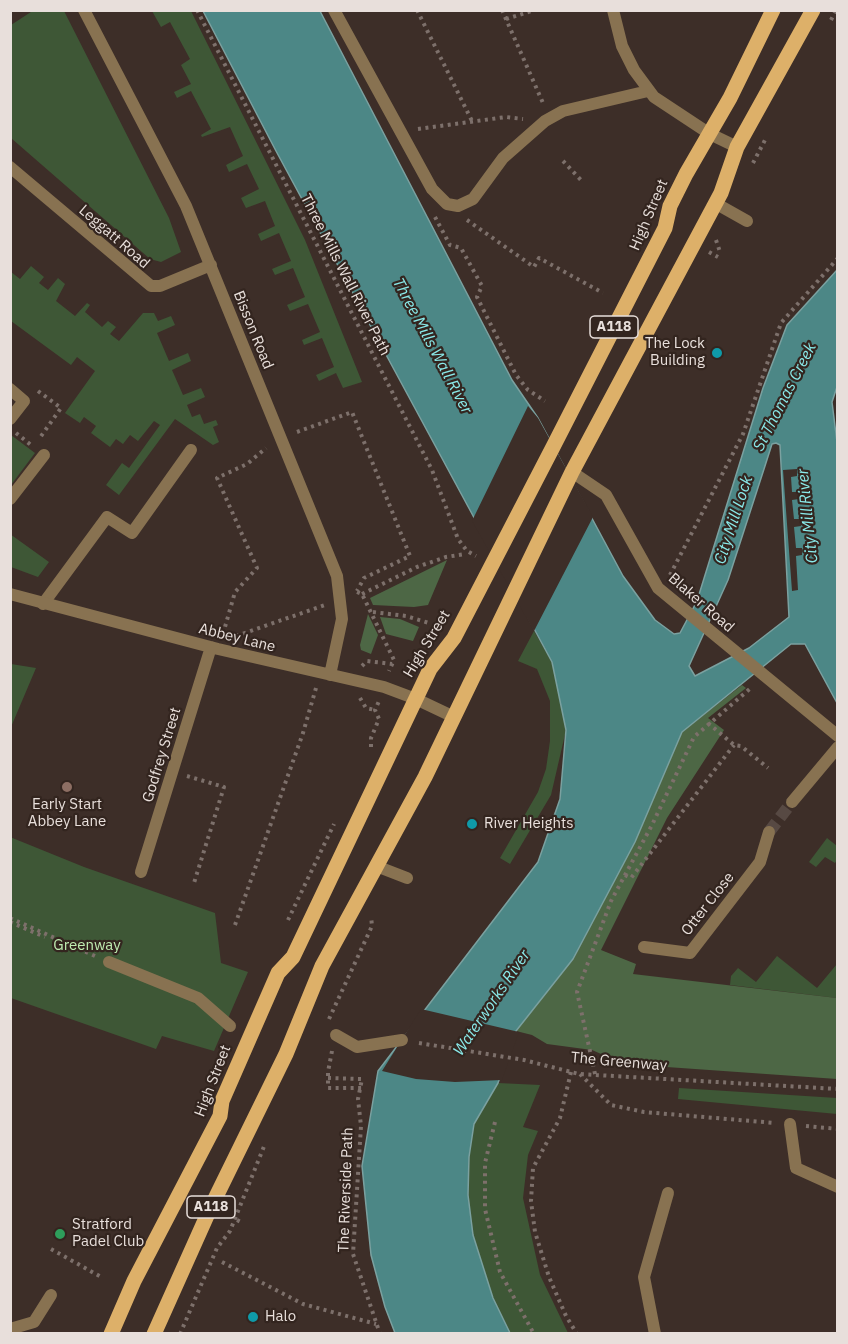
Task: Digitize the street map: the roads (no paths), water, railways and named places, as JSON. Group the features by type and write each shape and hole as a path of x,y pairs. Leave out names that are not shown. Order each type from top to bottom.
{"main road":[{"name":"High Street","path":"111,1334 134,1281 220,1116 222,1101 278,973 293,957 430,669 454,638 665,228 670,206 686,174 710,134 773,10"},
{"name":"A118","path":"154,1334 196,1239 286,1054 322,966 454,717 571,474 715,203 737,147 813,10"}],"street":[{"name":"Bisson Road","path":"84,10 186,206 329,555 341,598 342,619 325,674"},
{"path":"334,10 432,189 447,204 458,206 473,199 503,158 547,120 563,111 648,91"},
{"path":"613,10 622,46 648,91 662,105 710,134 737,147"},
{"name":"Leggatt Road","path":"10,167 151,286 160,286 211,265"},
{"path":"715,203 747,221"},
{"path":"10,389 24,400 10,419"},
{"path":"43,604 107,517 132,533 191,450"},
{"path":"10,499 44,455"},
{"name":"Blaker Road","path":"571,474 606,495 658,588 837,736"},
{"name":"Abbey Lane","path":"10,594 215,648 384,687 454,717"},
{"name":"Godfrey Street","path":"141,872 172,772 215,648"},
{"path":"792,802 837,747"},
{"name":"Otter Close","path":"644,947 690,952 760,862 769,832"},
{"path":"376,866 407,878"},
{"path":"109,962 198,998 230,1026"},
{"path":"331,1031 357,1047 402,1040"},
{"path":"790,1124 796,1168 837,1187"},
{"path":"655,1334 644,1277 668,1193"},
{"path":"10,1329 34,1322 51,1294"}],"water":[{"path":"203,11 320,11 512,380 538,418 623,576 655,620 674,634 680,633 697,601 763,388 787,325 837,270 838,384 832,402 838,450 837,703 805,644 791,644 682,732 635,842 573,959 516,1031 498,1083 474,1124 469,1157 468,1195 473,1235 493,1298 510,1333 395,1333 385,1307 371,1255 362,1166 378,1071 538,862 560,799 566,730 552,662 276,151","holes":["772,444 780,445 789,617 749,648 695,676 689,666 728,580"]}],"tunnel":[{"path":"769,832 792,802"}],"place":[{"name":"The Lock Building","path":"717,353"},
{"name":"Early Start Abbey Lane","path":"67,787"},
{"name":"River Heights","path":"472,824"},
{"name":"Stratford Padel Club","path":"60,1234"},
{"name":"Halo","path":"253,1317"}],"water label":[{"name":"Three Mills Wall River","path":"432,346"},
{"name":"St Thomas Creek","path":"785,397"},
{"name":"City Mill River","path":"808,516"},
{"name":"City Mill Lock","path":"734,520"},
{"name":"Waterworks River","path":"492,1003"}],"park label":[{"name":"Greenway","path":"87,946"}]}
